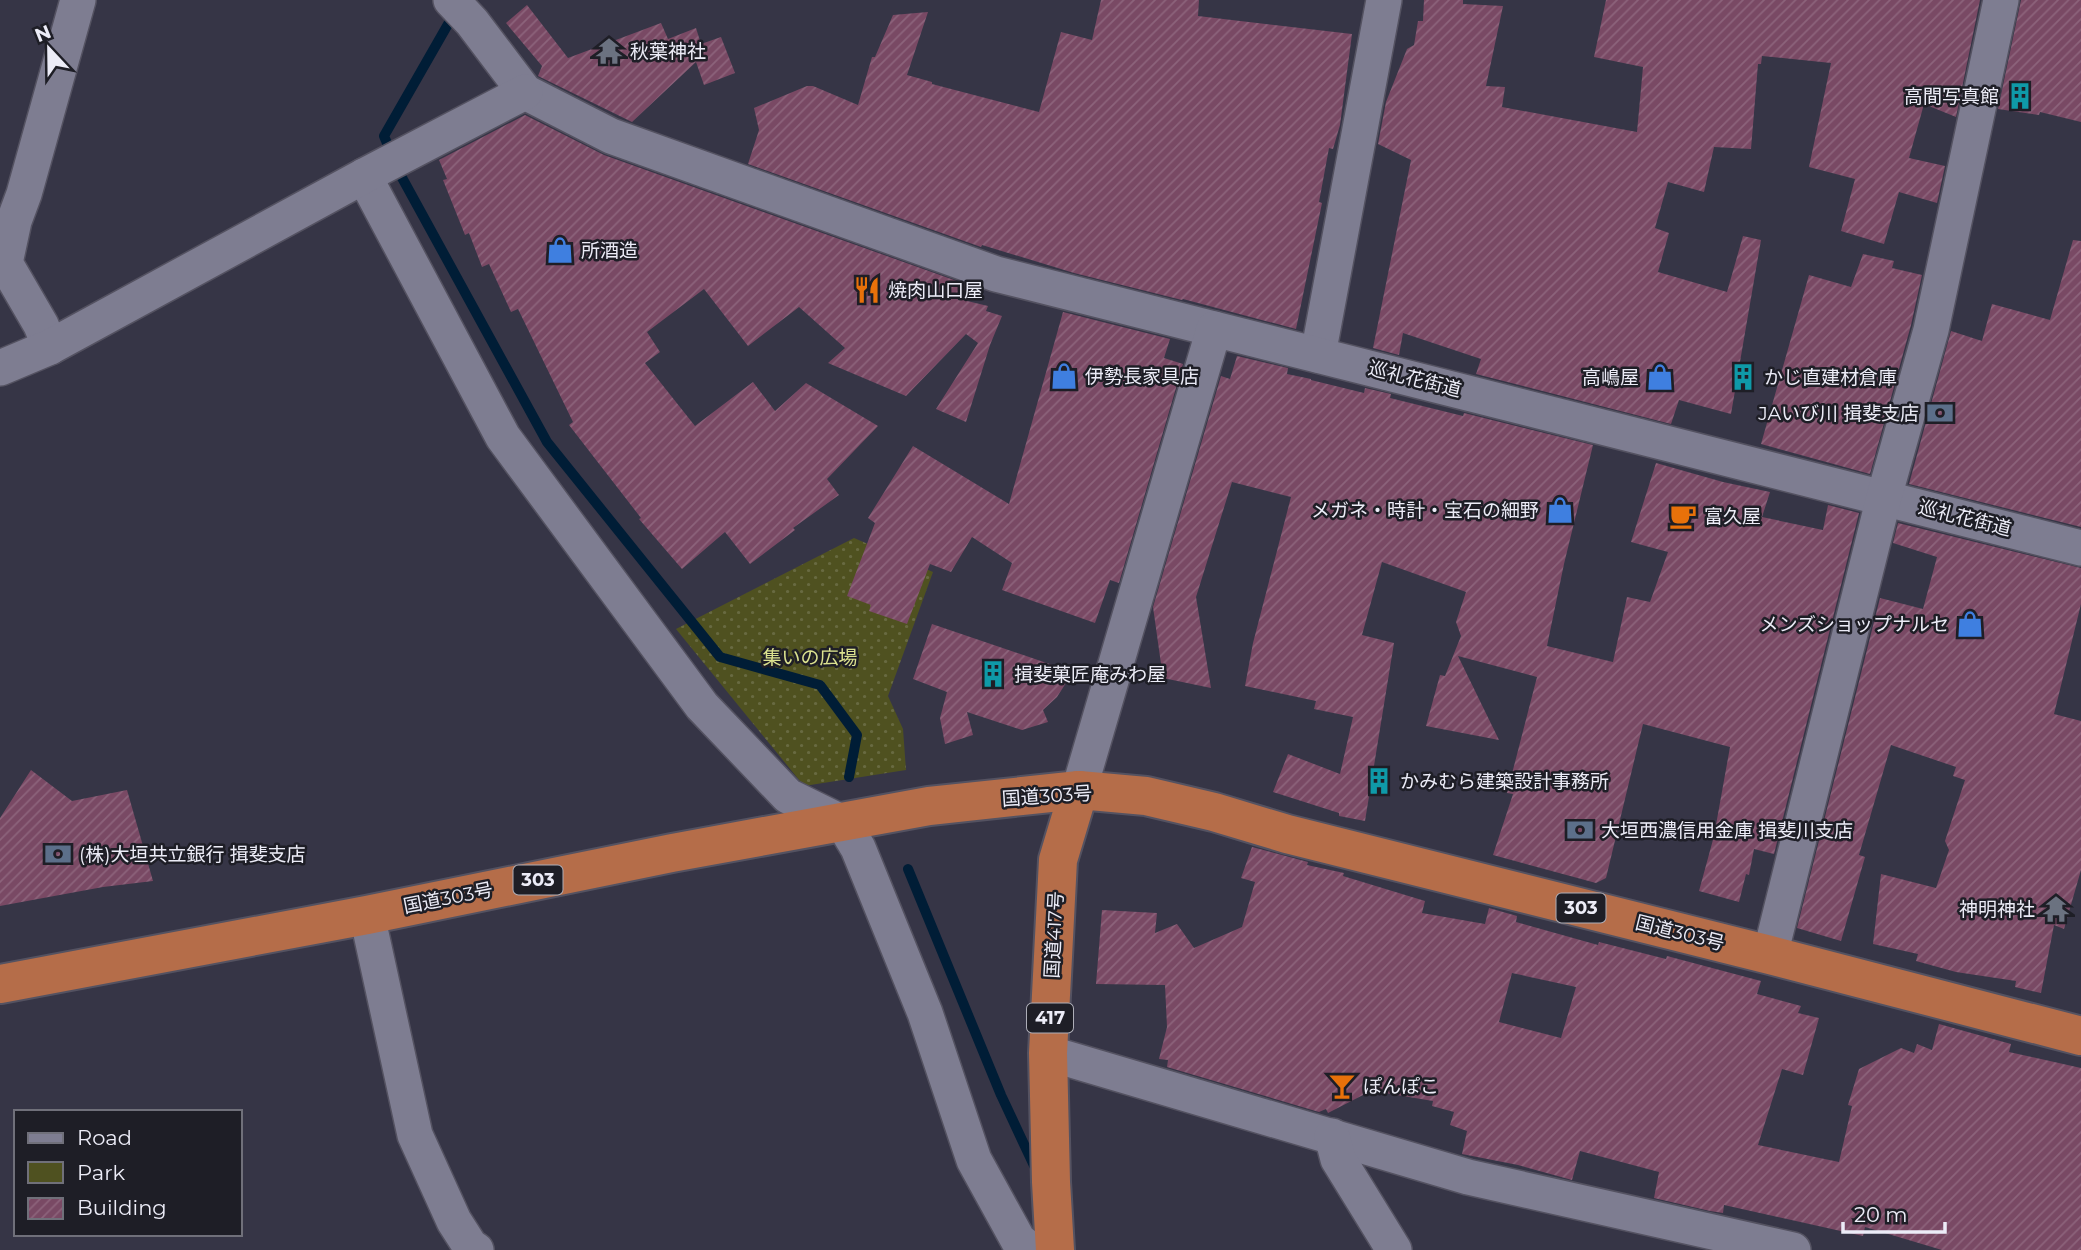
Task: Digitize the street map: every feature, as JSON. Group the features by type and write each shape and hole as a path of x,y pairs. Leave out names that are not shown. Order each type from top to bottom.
{"highway":[{"name":"国道303号","path":"0,984 367,915 671,853 929,806 1079,790 1146,796 1214,812 1287,834 2081,1036"},
{"name":"国道417号","path":"1055,1250 1048,1053 1058,860 1079,790"}],"street":[{"path":"50,346 5,263 14,221 78,0"},
{"path":"1318,355 1384,0"},
{"path":"1770,955 1884,497 1931,330 2001,0"},
{"path":"0,368 50,346 525,93 462,11"},
{"name":"巡礼花街道","path":"525,93 611,136 996,274 2081,548"},
{"path":"369,174 503,437 702,706 788,796 843,823 858,848 925,1013 974,1160 1018,1240 1031,1250"},
{"path":"1079,790 1214,329"},
{"path":"367,915 415,1135 454,1221 470,1246 476,1250"},
{"path":"1048,1053 1468,1177 1698,1240 1793,1250"},
{"path":"1332,1136 1338,1159 1394,1250"}],"green space":[{"name":"集いの広場","path":"854,538 933,572 888,696 903,729 906,770 804,786 676,629"}],"building":[{"path":"1101,0 1199,0 1198,16 1352,34 1340,125 1333,149 1329,148 1319,202 1322,203 1296,329 1074,273 982,245 981,247 748,164 759,130 754,108 807,86 858,105 872,57 875,57 893,15 928,12 907,75 1039,112 1061,32 1092,40"},
{"path":"1424,0 1463,0 1463,4 1503,6 1486,86 1505,87 1502,107 1637,132 1643,67 1594,57 1606,0 1980,0 1956,117 1924,104 1909,158 1945,166 1937,203 1899,192 1884,244 1841,231 1855,179 1809,167 1831,63 1762,56 1761,64 1758,64 1751,149 1714,147 1704,192 1668,182 1655,228 1669,233 1658,272 1727,292 1743,236 1761,240 1731,414 1679,400 1671,424 1476,374 1481,359 1403,333 1399,355 1373,348 1411,160 1378,144 1386,102 1407,49 1414,45 1418,21 1423,21"},
{"path":"2021,0 2081,0 2081,122 2040,112 2039,115 1998,109"},
{"path":"527,5 568,58 661,23 668,39 696,28 701,44 721,37 735,73 704,85 696,62 632,122 538,76 542,66 506,23"},
{"path":"525,115 604,155 968,285 963,300 988,306 986,311 1002,316 966,422 936,409 978,343 966,334 906,396 828,363 845,348 799,307 748,346 704,289 647,332 660,352 645,363 695,426 753,382 775,411 806,383 878,426 827,479 839,495 793,528 795,530 750,564 725,532 682,569 639,519 641,518 569,425 573,422 518,309 511,312 489,264 482,267 469,233 465,235 443,180 447,179 439,160"},
{"path":"2073,240 2081,241 2081,527 1909,484 1951,331 1982,341 1992,304 2050,320"},
{"path":"1863,254 1894,261 1892,268 1922,275 1870,474 1761,444 1809,275 1851,287"},
{"path":"1063,312 1170,339 1164,358 1183,364 1119,583 1110,580 1095,623 1002,590 1012,563 972,537 951,572 930,564 907,624 869,611 871,605 847,596 875,523 868,518 913,446 1009,504"},
{"path":"1237,356 1288,368 1287,374 1311,380 1364,393 1365,388 1391,394 1390,398 1593,445 1547,646 1613,662 1627,597 1650,602 1668,552 1631,542 1656,463 1770,492 1762,517 1823,530 1828,505 1859,513 1774,854 1754,849 1749,875 1746,874 1739,902 1699,891 1714,836 1730,747 1643,724 1606,878 1596,883 1493,855 1513,794 1507,793 1537,677 1458,656 1499,740 1426,726 1440,675 1445,676 1461,636 1456,622 1466,592 1382,562 1362,635 1394,643 1365,821 1339,816 1339,813 1273,792 1288,754 1340,774 1353,717 1314,709 1316,701 1245,686 1253,643 1291,497 1232,482 1196,597 1211,688 1163,678 1153,607 1221,376 1230,379"},
{"path":"1898,523 2081,568 2081,604 2054,714 2081,721 2081,870 2064,929 2054,925 2041,993 2015,987 2016,981 1956,972 1916,961 1918,954 1873,944 1881,874 1936,888 1949,850 1945,841 1965,780 1953,776 1956,767 1891,745 1859,855 1865,857 1841,941 1797,928 1880,598 1923,609 1937,557 1893,543"},
{"name":"揖斐菓匠庵みわ屋","path":"932,624 1073,672 1057,697 1043,710 1048,722 1022,730 967,712 973,735 945,744 940,718 947,692 913,679"},
{"path":"31,770 72,801 127,790 153,881 103,887 0,906 0,818"},
{"path":"1252,847 1308,862 1307,865 1344,873 1343,876 1425,901 1422,913 1485,924 1489,908 1517,916 1516,922 1598,945 1599,942 1666,959 1667,956 1761,981 1757,994 1801,1006 1798,1013 1819,1018 1803,1075 1782,1069 1758,1145 1839,1162 1852,1106 1848,1105 1859,1069 1901,1048 1914,1053 1917,1044 1932,1050 1939,1024 2011,1044 2009,1052 2081,1068 2081,1250 1942,1250 1865,1227 1863,1236 1724,1205 1723,1213 1710,1211 1654,1198 1659,1172 1580,1151 1572,1180 1518,1165 1462,1154 1467,1131 1450,1125 1454,1112 1432,1106 1433,1101 1379,1092 1365,1094 1328,1113 1326,1109 1319,1112 1167,1067 1168,1060 1159,1059 1167,1027 1165,985 1096,984 1102,910 1157,913 1155,933 1177,924 1194,948 1242,927 1255,882 1241,878","holes":["1512,973 1576,987 1561,1038 1499,1022"]}],"waterway":[{"path":"455,12 384,136 400,174 547,442 720,657 820,685 857,735 849,777"},
{"path":"908,869 1001,1095 1037,1172"}],"place":[{"name":"秋葉神社","path":"609,51"},
{"name":"高間写真館","path":"2020,96"},
{"name":"所酒造","path":"560,250"},
{"name":"焼肉山口屋","path":"867,290"},
{"name":"伊勢長家具店","path":"1064,376"},
{"name":"高嶋屋","path":"1660,377"},
{"name":"かじ直建材倉庫","path":"1743,377"},
{"name":"JAいび川 揖斐支店","path":"1940,413"},
{"name":"メガネ・時計・宝石の細野","path":"1560,510"},
{"name":"富久屋","path":"1683,516"},
{"name":"メンズショップナルセ","path":"1970,624"},
{"name":"揖斐菓匠庵みわ屋","path":"993,674"},
{"name":"かみむら建築設計事務所","path":"1379,781"},
{"name":"大垣西濃信用金庫 揖斐川支店","path":"1580,830"},
{"name":"(株)大垣共立銀行 揖斐支店","path":"58,854"},
{"name":"神明神社","path":"2056,909"},
{"name":"ぽんぽこ","path":"1342,1086"}]}
